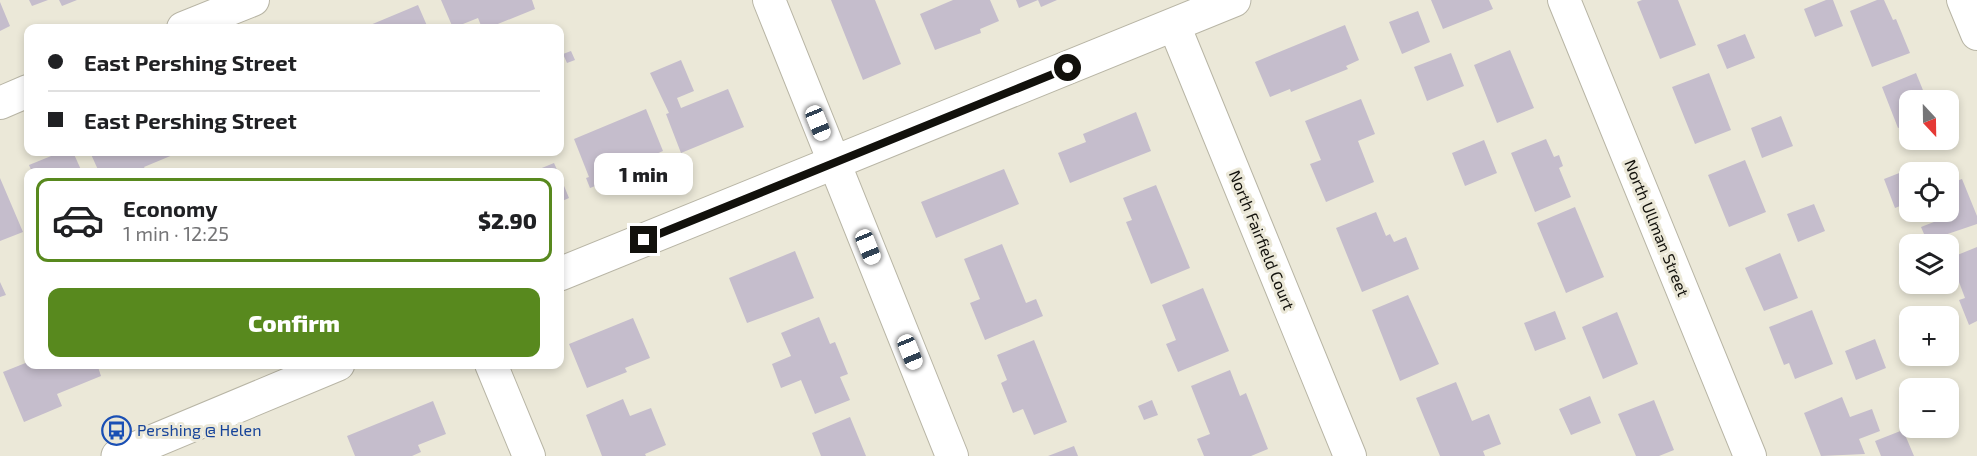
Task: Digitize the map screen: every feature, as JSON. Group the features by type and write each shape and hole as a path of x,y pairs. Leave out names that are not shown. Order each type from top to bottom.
{"street":[{"path":"193,24 253,0"},
{"path":"769,0 952,456"},
{"path":"564,272 1234,0"},
{"name":"North Ullman Street","path":"1563,0 1750,456"},
{"path":"1963,0 1977,34"},
{"name":"North Fairfield Court","path":"1174,25 1350,456"},
{"path":"0,103 24,93"},
{"path":"118,456 326,369"},
{"path":"493,369 529,456"}],"building":[{"path":"29,0 48,0 32,6"},
{"path":"59,0 77,0 62,6"},
{"path":"441,0 532,0 535,9 498,24 480,24 478,18 463,24 451,24"},
{"path":"831,0 875,0 901,64 863,80"},
{"path":"953,0 990,0 999,21 980,29 981,33 935,50 920,14"},
{"path":"1016,0 1038,0 1019,8"},
{"path":"1038,0 1057,0 1041,7"},
{"path":"1431,0 1489,0 1493,9 1443,29"},
{"path":"1678,0 1696,45 1660,59 1637,2"},
{"path":"1826,0 1833,0 1843,26 1815,37 1804,9"},
{"path":"1877,0 1884,0 1893,20 1896,19 1910,53 1872,67 1850,11"},
{"path":"0,2 10,26 0,31"},
{"path":"418,5 426,24 373,24"},
{"path":"1418,11 1430,42 1402,54 1389,22"},
{"path":"1345,25 1359,60 1346,66 1348,69 1291,92 1290,89 1270,97 1255,62"},
{"path":"1745,34 1755,58 1727,69 1717,45"},
{"path":"1510,50 1534,108 1497,123 1474,65"},
{"path":"571,51 575,60 567,63 564,54"},
{"path":"1451,53 1464,86 1427,101 1414,67"},
{"path":"681,60 694,91 677,98 681,108 728,89 744,127 681,153 666,114 669,113 650,73"},
{"path":"1709,73 1731,130 1695,144 1672,87"},
{"path":"1916,73 1923,90 1899,90 1899,128 1898,128 1882,87"},
{"path":"1361,99 1375,134 1358,141 1374,182 1326,202 1310,164 1321,160 1305,121"},
{"path":"646,109 663,151 613,173 616,178 590,188 586,178 589,177 574,139"},
{"path":"1136,112 1151,151 1070,183 1058,153 1086,142 1083,134"},
{"path":"1781,116 1793,146 1762,158 1751,128"},
{"path":"1546,139 1554,157 1559,155 1563,166 1559,168 1571,197 1535,212 1511,153"},
{"path":"1484,140 1497,173 1465,186 1452,153"},
{"path":"51,156 75,156 80,168 30,168 29,165"},
{"path":"92,156 170,156 145,168 97,168"},
{"path":"1745,160 1766,212 1729,227 1708,175"},
{"path":"554,163 556,168 542,168"},
{"path":"1004,169 1019,204 936,238 921,202"},
{"path":"1899,173 1899,206 1895,208 1884,179"},
{"path":"0,178 23,232 0,241"},
{"path":"1962,179 1977,216 1977,224 1948,234 1924,234 1921,227 1934,222 1959,222 1959,180"},
{"path":"1156,185 1190,268 1151,284 1126,222 1132,220 1123,198"},
{"path":"564,186 569,198 564,200"},
{"path":"1814,204 1825,231 1798,242 1787,214"},
{"path":"1575,207 1604,277 1566,293 1537,223"},
{"path":"1376,212 1386,236 1390,234 1394,242 1406,237 1419,269 1362,292 1336,228"},
{"path":"1002,244 1026,303 1036,299 1043,316 985,340 970,303 980,299 964,259"},
{"path":"1977,247 1977,321 1969,325 1959,300 1965,298 1959,282 1959,254"},
{"path":"795,251 814,298 747,323 729,278"},
{"path":"1780,253 1798,298 1764,311 1745,268"},
{"path":"0,282 6,295 0,297"},
{"path":"1203,288 1229,351 1178,372 1166,344 1176,340 1162,305"},
{"path":"1408,295 1439,364 1400,381 1372,310"},
{"path":"1812,310 1833,364 1795,379 1789,363 1784,365 1769,327"},
{"path":"1555,311 1566,339 1535,351 1524,323"},
{"path":"1617,312 1638,364 1603,379 1582,327"},
{"path":"819,317 830,344 835,342 848,374 840,377 850,400 815,414 801,380 781,388 772,364 791,356 781,333"},
{"path":"633,318 650,358 625,368 627,372 587,388 569,344"},
{"path":"1875,339 1886,368 1856,380 1845,351"},
{"path":"1034,340 1067,422 1034,435 1023,409 1013,413 1001,383 1007,380 997,355"},
{"path":"24,364 24,369 99,369 101,376 57,394 62,406 24,422 3,372"},
{"path":"1230,370 1240,396 1246,393 1268,449 1251,456 1204,456 1197,439 1210,434 1191,386"},
{"path":"1456,382 1472,421 1489,414 1501,444 1483,451 1485,456 1440,456 1416,398"},
{"path":"1590,396 1601,423 1571,435 1559,409"},
{"path":"1842,397 1850,417 1872,409 1880,431 1859,439 1865,454 1821,456 1804,413"},
{"path":"623,399 630,416 651,408 666,445 645,454 646,456 602,456 586,415"},
{"path":"1152,400 1158,415 1144,420 1138,406"},
{"path":"1654,400 1674,450 1659,456 1636,456 1618,414"},
{"path":"433,401 446,434 418,445 421,452 412,456 355,456 347,436"},
{"path":"850,417 866,456 821,456 812,433"},
{"path":"1899,432 1899,438 1906,438 1914,456 1881,456 1875,441"},
{"path":"1074,446 1078,456 1048,456"}],"place":[{"name":"Pershing @ Helen","path":"116,430"}],"route":[{"path":"644,240 1068,68"}]}
